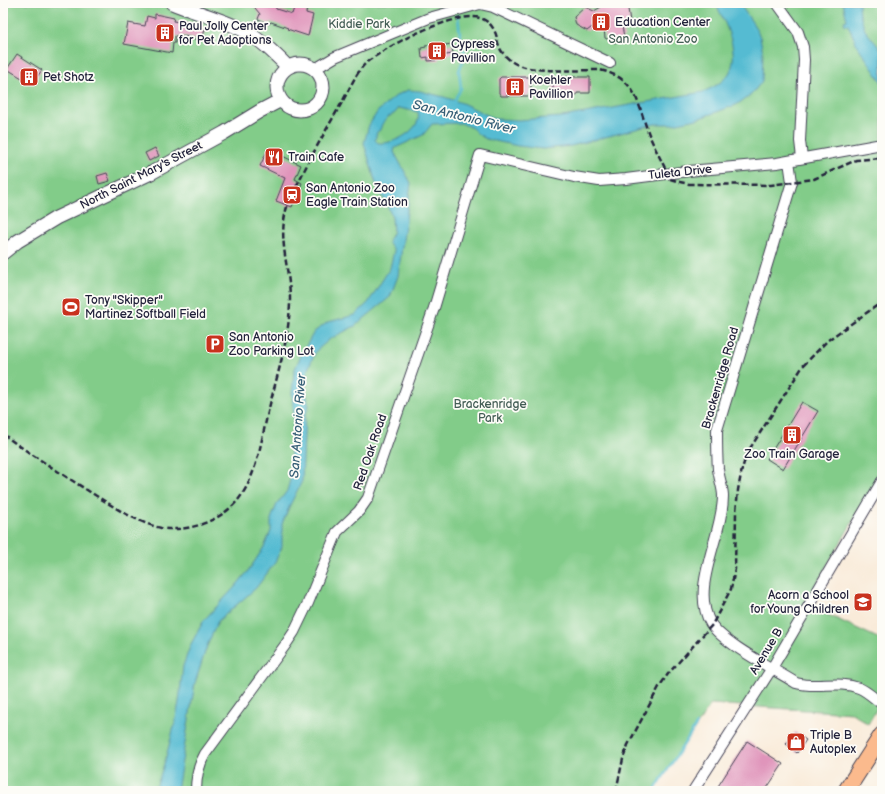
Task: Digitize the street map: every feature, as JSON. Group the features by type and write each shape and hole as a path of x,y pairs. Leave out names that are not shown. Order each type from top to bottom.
{"main road":[{"path":"846,791 882,735"}],"street":[{"path":"172,3 232,25 246,32 275,53 288,67"},
{"path":"777,3 800,35 804,54 800,141 802,158"},
{"path":"315,70 335,57 429,18 480,4 493,7 610,63"},
{"path":"298,64 304,64 315,70 321,77 323,89 318,101 314,105 303,110 297,110 291,108 281,100 276,86 278,78 282,72 288,67 298,64"},
{"name":"North Saint Mary's Street","path":"3,253 18,241 56,218 145,176 281,100"},
{"name":"Tuleta Drive","path":"480,155 574,177 598,181 789,161 882,144"},
{"name":"Red Oak Road","path":"196,791 196,778 205,754 286,644 305,608 337,532 359,510 368,498 431,315 480,155"},
{"name":"Brackenridge Road","path":"789,161 792,182 717,430 718,470 723,496 719,525 703,590 704,607 712,625 725,638 739,649 796,683 806,686 847,685 860,688 882,704"},
{"name":"Avenue B","path":"693,791 772,668 882,481"}],"green space":[{"name":"Brackenridge Park","path":"3,3 882,3 882,471 805,604 882,640 882,700 868,724 852,713 711,704 654,791 3,791"}],"water":[{"name":"San Antonio River","path":"715,3 739,3 754,25 760,37 763,53 762,81 751,95 736,105 697,119 673,124 655,124 571,146 543,149 518,146 486,139 472,128 461,123 432,124 423,135 395,148 394,152 411,183 398,276 390,297 355,326 330,339 316,351 308,369 304,384 309,406 305,416 302,481 282,524 282,547 274,564 256,588 218,621 207,646 195,683 177,791 155,791 175,723 183,666 191,644 204,620 249,570 264,547 271,531 271,519 277,504 287,491 290,480 291,444 294,418 292,393 294,371 302,353 314,332 328,322 355,315 368,303 390,268 394,251 388,242 393,231 392,218 387,204 377,187 364,143 369,125 378,111 397,95 408,90 420,91 444,97 462,103 496,119 518,120 562,117 703,92 722,81 729,73 733,64 732,43 724,21","holes":["399,108 418,112 416,124 406,135 399,139 385,143 378,143 375,140 377,132 380,130 382,124"]},
{"path":"843,3 859,3 860,15 865,30 882,51 882,83 857,45 848,25 845,25 844,21 847,20"}],"building":[{"path":"254,3 275,3 276,9 292,14 295,5 307,8 306,13 313,15 308,36 271,22 269,24 258,19 260,14 255,8"},
{"name":"Education Center","path":"601,3 621,3 622,6 628,9 630,21 622,26 624,37 615,43 605,38 604,28 596,24 587,31 576,25 574,17 585,7 594,11 601,7"},
{"name":"Paul Jolly Center for Pet Adoptions","path":"155,14 174,18 173,21 185,23 186,21 205,30 201,41 184,36 175,36 175,43 173,43 172,53 124,44 128,23 145,26 147,16 155,18"},
{"name":"Cypress Pavillion","path":"438,43 438,46 452,44 453,54 439,56 439,60 428,61 428,57 422,58 421,48 426,47 426,45"},
{"name":"Pet Shotz","path":"17,54 42,70 32,84 7,69"},
{"name":"Koehler Pavillion","path":"501,77 529,77 531,80 531,94 528,96 501,96 499,93 499,79"},
{"path":"553,77 590,77 590,93 577,93 577,95 569,95 569,93 553,93"},
{"path":"155,148 159,156 149,161 145,153"},
{"path":"268,149 301,165 295,179 302,183 292,207 276,201 285,178 260,166"},
{"path":"107,173 110,181 99,184 97,176"},
{"name":"Zoo Train Garage","path":"802,402 818,411 783,469 767,459"},
{"name":"Triple B Autoplex","path":"795,732 806,740 797,753 786,744"},
{"path":"747,741 783,764 765,791 715,791"}],"waterway":[{"name":"San Antonio River","path":"453,103 461,88 459,71 464,58 458,16"},
{"path":"654,791 697,724"}],"railway":[{"path":"3,434 107,503 133,518 151,525 171,529 192,527 213,519 231,507 244,491 250,480 258,458 288,327 290,288 284,246 283,226 290,198 319,143 364,65 380,53 399,42 440,24 467,17 477,17 489,23 496,34 498,44 504,54 511,61 519,65 541,70 600,70 613,74 622,80 630,87 635,95 650,137 670,179 689,184 771,185 814,179 856,160 882,158"},
{"path":"616,791 623,759 628,745 659,687 668,674 712,625 731,589 735,569 738,490 747,453 803,366 828,340 882,302"}],"place":[{"name":"Education Center","path":"601,22"},
{"name":"Paul Jolly Center for Pet Adoptions","path":"165,33"},
{"name":"Cypress Pavillion","path":"437,51"},
{"name":"Pet Shotz","path":"29,77"},
{"name":"Koehler Pavillion","path":"515,87"},
{"name":"Train Cafe","path":"274,157"},
{"name":"San Antonio Zoo Eagle Train Station","path":"292,195"},
{"name":"Tony \"Skipper\" Martinez Softball Field","path":"71,307"},
{"name":"San Antonio Zoo Parking Lot","path":"215,344"},
{"name":"Zoo Train Garage","path":"792,435"},
{"name":"Acorn a School for Young Children","path":"863,602"},
{"name":"Triple B Autoplex","path":"796,742"}],"park label":[{"name":"Kiddie Park","path":"359,24"},
{"name":"San Antonio Zoo","path":"653,39"}]}
